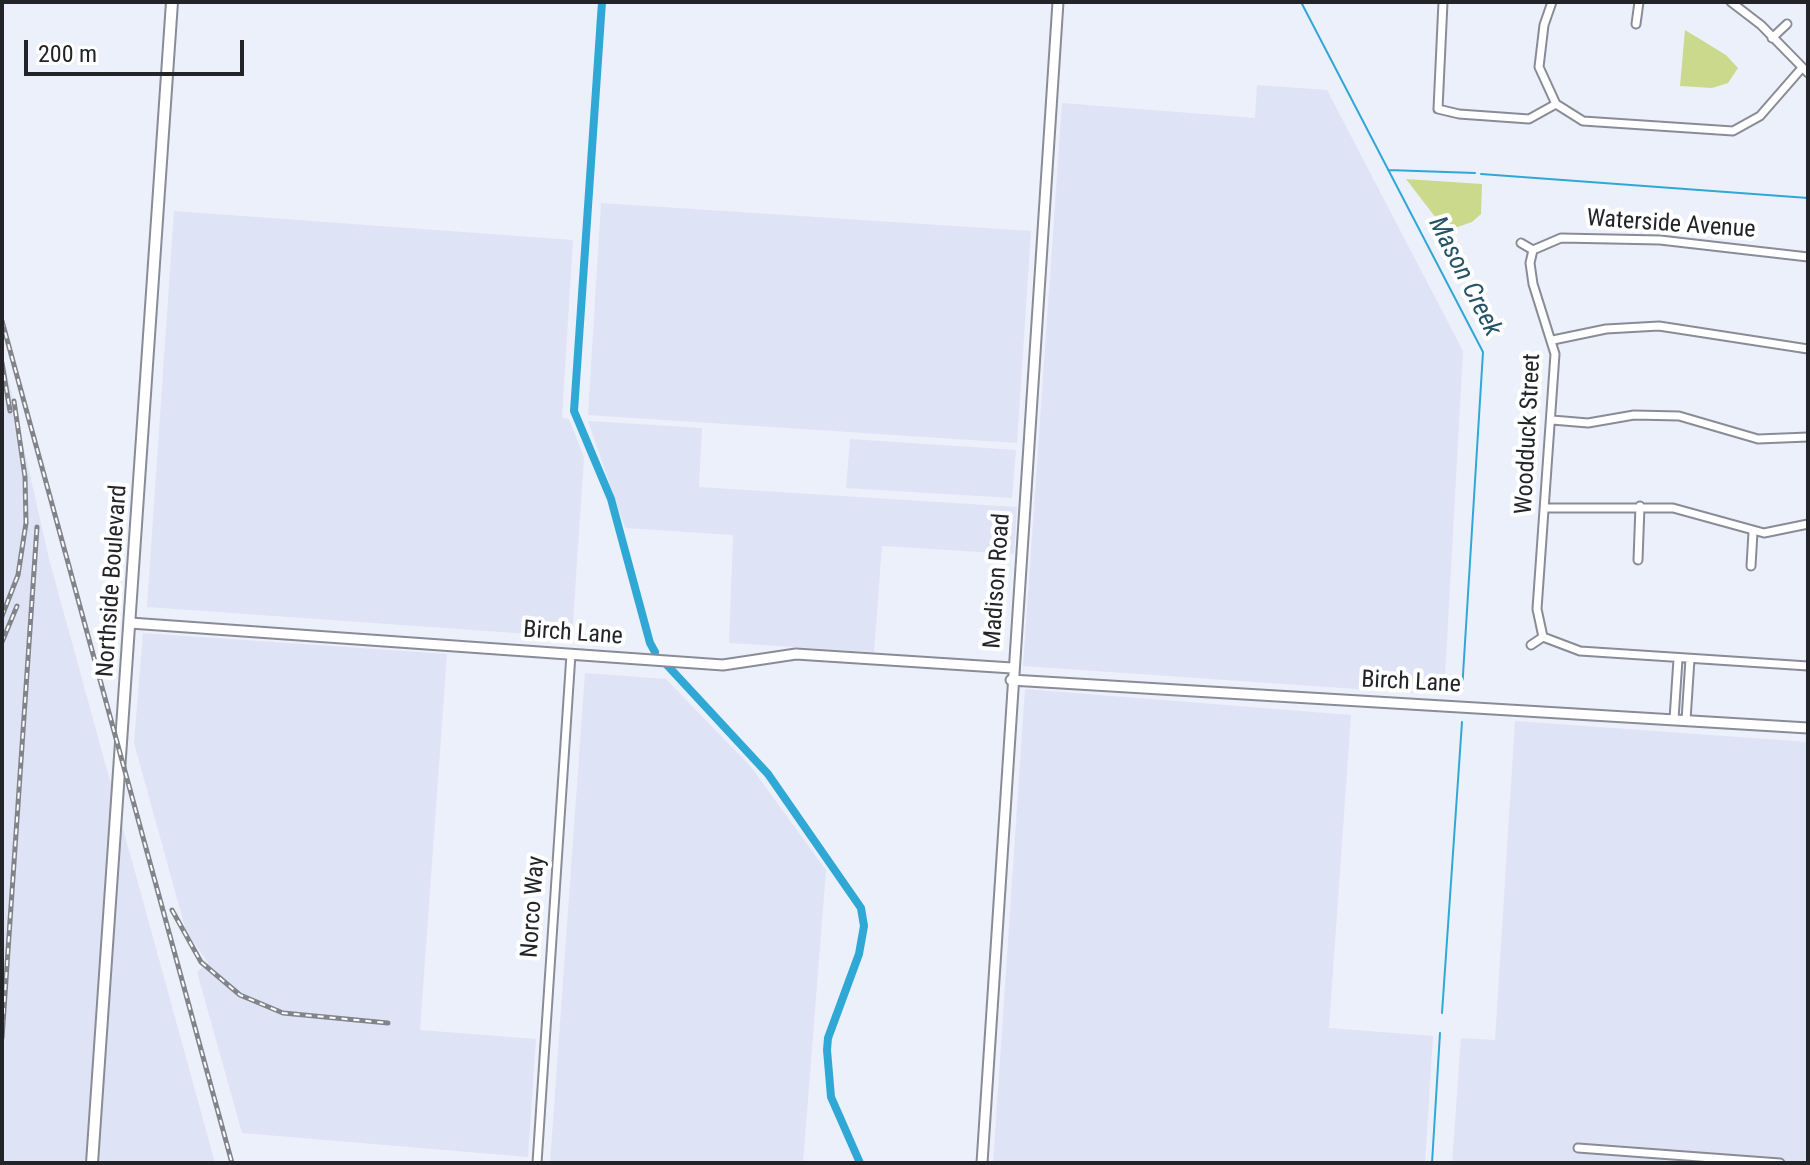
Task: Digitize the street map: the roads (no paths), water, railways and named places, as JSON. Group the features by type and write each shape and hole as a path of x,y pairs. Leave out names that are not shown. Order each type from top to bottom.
{"main road":[{"name":"Northside Boulevard","path":"92,1163 172,2"}],"street":[{"name":"Madison Road","path":"982,1163 1011,680 1058,2"},
{"path":"1443,2 1438,109 1459,114 1529,119 1556,104"},
{"path":"1552,2 1544,25 1539,67 1556,104 1583,121 1733,131 1760,116 1804,71 1731,2"},
{"path":"1636,24 1639,2"},
{"path":"1772,38 1787,24"},
{"name":"Waterside Avenue","path":"1533,250 1561,238 1660,240 1808,257"},
{"path":"1521,243 1533,250"},
{"name":"Woodduck Street","path":"1533,250 1533,284 1553,340 1552,420 1537,609 1543,637"},
{"path":"1553,340 1606,329 1659,326 1808,349"},
{"path":"1552,420 1588,423 1634,415 1679,416 1758,439 1785,441 1808,437"},
{"path":"1638,560 1640,506"},
{"path":"1545,508 1640,506 1693,511 1753,532 1774,533 1808,524"},
{"path":"1751,566 1753,532"},
{"name":"Birch Lane","path":"130,623 735,665 796,654 1012,668"},
{"path":"1531,645 1543,637 1580,651 1808,666"},
{"name":"Norco Way","path":"537,1163 571,654"},
{"path":"1674,719 1678,659"},
{"path":"1686,720 1690,659"},
{"name":"Birch Lane","path":"1011,680 1808,728"},
{"path":"1578,1148 1780,1163"}],"waterway":[{"path":"602,2 574,411 611,499 655,652"},
{"name":"Mason Creek","path":"1301,2 1483,352 1462,691"},
{"path":"1388,170 1475,173"},
{"path":"1481,174 1808,198"},
{"path":"667,665 768,774 861,908 864,926 859,954 828,1038 827,1050 831,1097 860,1163"},
{"name":"Mason Creek","path":"1442,1013 1462,722"},
{"name":"Mason Creek","path":"1432,1163 1440,1033"}],"railway":[{"path":"2,321 232,1163"},
{"path":"2,363 10,411"},
{"path":"2,616 18,575 26,523 25,477 14,401"},
{"path":"2,1038 37,527"},
{"path":"2,642 17,606"},
{"path":"172,910 201,962 240,995 283,1013 388,1023"}]}
